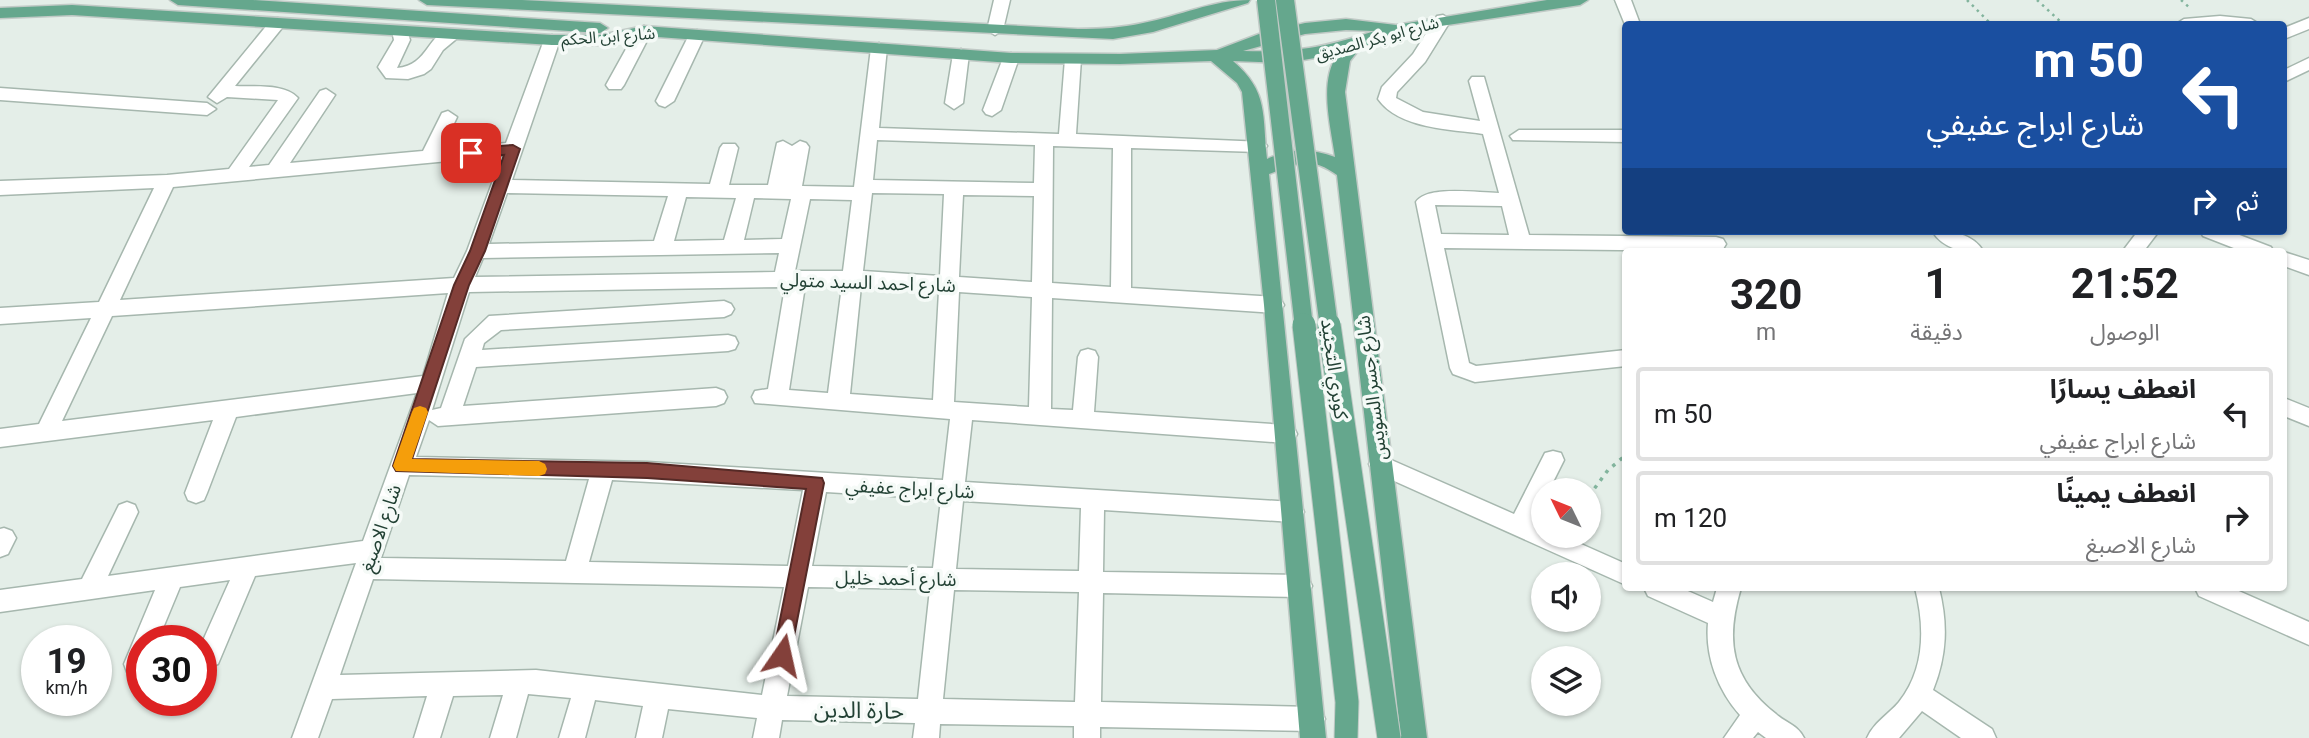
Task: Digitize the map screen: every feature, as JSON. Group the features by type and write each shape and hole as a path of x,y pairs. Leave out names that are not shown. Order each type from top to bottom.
{"main road":[{"path":"178,0 644,31"},
{"path":"428,0 587,10"},
{"name":"شارع ابن الحكم","path":"566,0 587,10 1113,34 1147,28 1178,18"},
{"path":"1178,18 1207,0"},
{"path":"1178,18 1242,0"},
{"name":"كوبري التجنيد","path":"1266,0 1347,702 1346,738"},
{"name":"كوبري التجنيد","path":"1285,0 1324,292 1389,738"},
{"name":"شارع ابو بكر الصديق","path":"1215,55 1301,57 1396,29 1580,0"},
{"name":"شارع ابن الحكم","path":"0,13 21,5 552,40 601,40 644,31 1011,58 1215,55"},
{"path":"1313,728 1274,305 1251,92 1243,79 1215,55 1268,35 1298,28 1347,24 1396,29"},
{"name":"شارع جسر السويس","path":"1356,42 1342,60 1336,81 1414,738"},
{"path":"1261,177 1267,167 1292,156 1322,158 1345,172"}],"street":[{"path":"995,30 1002,0"},
{"path":"1623,0 1631,21"},
{"path":"1443,20 1419,58 1388,91 1387,99 1394,107 1422,117 1491,129"},
{"path":"0,94 203,115 278,23"},
{"path":"2287,33 2309,23"},
{"path":"400,31 402,40 387,67 392,74 422,71 439,43 453,35"},
{"path":"615,85 644,31"},
{"path":"666,101 697,35"},
{"path":"2287,35 2309,41"},
{"name":"شارع الاصبغ","path":"306,738 431,383 461,285 477,251 552,40"},
{"path":"838,403 879,48"},
{"path":"954,103 961,54"},
{"path":"2287,57 2309,62"},
{"path":"992,110 1011,58"},
{"path":"1067,140 1073,59"},
{"path":"2287,75 2309,62"},
{"path":"1478,80 1521,242"},
{"path":"222,91 280,94 289,98 234,175"},
{"path":"275,171 326,95"},
{"path":"429,157 448,117"},
{"path":"870,134 1258,146"},
{"path":"1518,136 1622,136"},
{"path":"1040,417 1041,190 1044,139"},
{"path":"1121,295 1122,142"},
{"path":"792,147 789,192 790,278 770,398 1286,434"},
{"path":"718,190 729,148"},
{"path":"0,188 167,181 513,149"},
{"path":"46,432 167,181"},
{"path":"500,186 789,192 954,188 1041,190"},
{"path":"926,738 953,491 949,284 954,188"},
{"path":"662,248 679,190"},
{"path":"732,247 747,191"},
{"path":"1510,200 1428,199 1425,206 1457,364 1464,372 1475,374 1622,358"},
{"path":"1948,235 1968,248"},
{"path":"2220,235 2254,248"},
{"path":"1432,241 1715,242"},
{"path":"477,251 790,246"},
{"path":"2287,260 2309,268"},
{"name":"شارع احمد السيد متولي","path":"0,316 461,285 790,278 852,278 1274,305"},
{"path":"449,416 475,339 496,322 724,309"},
{"path":"469,359 728,343"},
{"path":"1083,420 1088,357"},
{"path":"0,438 431,383"},
{"path":"418,418 716,397"},
{"path":"2287,408 2309,417"},
{"path":"196,493 228,409"},
{"path":"1519,526 1553,460"},
{"path":"1380,464 1622,573"},
{"name":"شارع ابراج عفيفي","path":"402,466 603,470 1293,512"},
{"path":"575,571 603,470"},
{"path":"766,738 816,483"},
{"path":"1087,726 1093,500"},
{"path":"90,588 127,512"},
{"name":"شارع أحمد خليل","path":"0,601 247,568 369,559 575,571 1300,586"},
{"path":"217,637 247,568"},
{"path":"152,625 172,578"},
{"path":"1663,591 1720,617"},
{"path":"1728,591 1720,617 1723,667 1741,700 1756,715 1791,738"},
{"path":"1880,738 1903,719 1919,695 1929,670 1934,643 1933,613 1928,591"},
{"path":"2214,591 2309,634"},
{"path":"503,738 519,682"},
{"name":"حارة الدين","path":"323,687 519,682 772,708 929,711 1087,726 1313,728"},
{"path":"427,738 444,684"},
{"path":"572,738 586,688"},
{"path":"1919,695 1983,738"},
{"path":"649,738 659,696"},
{"path":"1737,738 1756,715"}],"path":[{"path":"1967,0 1988,21"},
{"path":"2037,0 2060,21"},
{"path":"1601,480 1622,458"}],"slow traffic":[{"path":"420,412 402,466 539,469"}],"route":[{"path":"471,153 513,149 477,251 461,285 402,466 647,471 816,483 782,655"}]}
